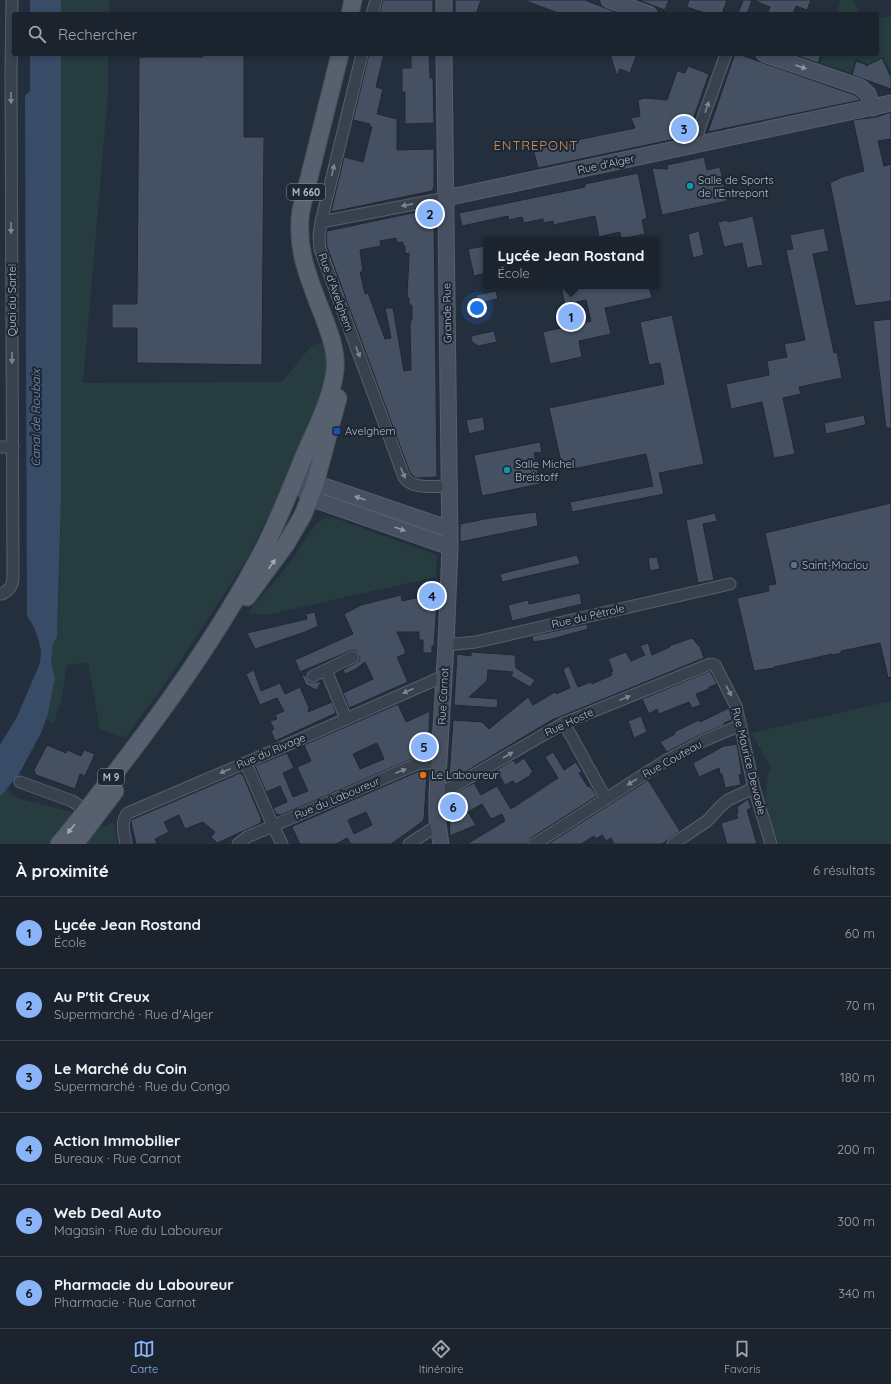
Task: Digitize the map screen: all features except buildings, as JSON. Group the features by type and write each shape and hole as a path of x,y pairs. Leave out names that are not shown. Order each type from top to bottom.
{"main road":[{"path":"350,12 353,0"},
{"name":"M 660","path":"310,489 337,403 342,378 339,356 304,264 300,244 299,226 301,210 340,56"},
{"name":"M 660","path":"290,492 330,394 335,370 335,356 328,329"},
{"name":"M 9","path":"75,844 91,814 205,650 286,544 303,515 310,489"},
{"name":"M 9","path":"205,650 262,553 290,492"},
{"name":"M 9","path":"59,844 91,814"}],"street":[{"name":"Quai du Sartel","path":"2,594 9,589 13,582 5,74 12,0"},
{"path":"373,12 376,0"},
{"path":"444,0 444,12"},
{"path":"609,0 643,12"},
{"name":"Rue d'Avelghem","path":"362,56 321,222 319,240 321,254 404,477 408,482 416,485 449,486"},
{"name":"Grande Rue","path":"444,56 450,547 449,571"},
{"path":"698,144 697,138 699,129 725,56"},
{"path":"770,56 860,88 868,94 873,108"},
{"name":"Rue d'Alger","path":"321,222 446,198 891,103"},
{"name":"M 9","path":"310,489 307,472 329,412 335,389 335,356"},
{"path":"0,447 12,447"},
{"path":"310,489 450,547"},
{"path":"290,492 310,489 342,492 449,523"},
{"name":"Rue Carnot","path":"441,844 438,825 437,794 449,571"},
{"name":"Rue du Pétrole","path":"446,645 476,642 730,584"},
{"path":"313,676 353,657"},
{"name":"Rue Hoste","path":"437,794 456,785 551,729 707,664"},
{"name":"Rue Maurice Dewaele","path":"707,664 713,664 715,666 736,706 754,788 771,844"},
{"path":"326,670 346,719"},
{"name":"Rue du Rivage","path":"126,844 123,826 124,818 128,813 444,676"},
{"path":"564,723 606,799"},
{"name":"Rue Couteau","path":"535,844 665,761 704,741 741,725"},
{"name":"Rue du Laboureur","path":"238,844 247,837 417,764 425,762 439,763"},
{"path":"246,763 282,844"},
{"path":"20,782 72,801 91,814"},
{"path":"672,844 707,821 728,800 754,788"},
{"path":"409,844 438,825"}],"green space":[{"path":"61,0 109,0 109,12 61,12"},
{"path":"840,0 853,0 860,12 837,12"},
{"path":"891,16 891,73 883,57 868,64 856,59 851,73 821,63 823,56 879,56 879,19"},
{"path":"61,56 108,56 108,94 83,383 282,382 311,346 326,341 328,365 324,393 284,484 247,559 167,681 125,738 100,729 88,663 67,665 61,700 54,723 46,720 55,677 51,663 53,644 57,637 61,498"},
{"path":"325,517 334,518 437,555 436,577 266,615 247,613 286,568 314,527"},
{"path":"891,701 891,844 778,844 769,815 766,797 767,778 771,767 751,733"},
{"path":"6,789 17,798 75,813 103,827 113,822 118,844 0,844 0,797"}],"water":[{"path":"30,0 61,0 61,12 30,12"},
{"name":"Canal de Roubaix","path":"30,56 61,56 61,498 57,637 53,644 51,663 55,677 48,714 41,733 19,774 0,797 0,745 17,717 40,663 41,651 34,627 27,616 25,96 30,91"}],"place":[{"name":"Le Marché du Coin","path":"684,129"},
{"name":"Salle de Sports de l'Entrepont","path":"690,186"},
{"name":"Au P'tit Creux","path":"430,214"},
{"name":"Lycée Jean Rostand","path":"571,317"},
{"name":"Avelghem","path":"337,431"},
{"name":"Salle Michel Breistoff","path":"507,470"},
{"name":"Saint-Maclou","path":"794,565"},
{"name":"Action Immobilier","path":"432,596"},
{"name":"Web Deal Auto","path":"424,747"},
{"name":"Le Laboureur","path":"423,775"},
{"name":"Pharmacie du Laboureur","path":"453,807"}],"district":[{"name":"ENTREPONT","path":"536,145"}]}
